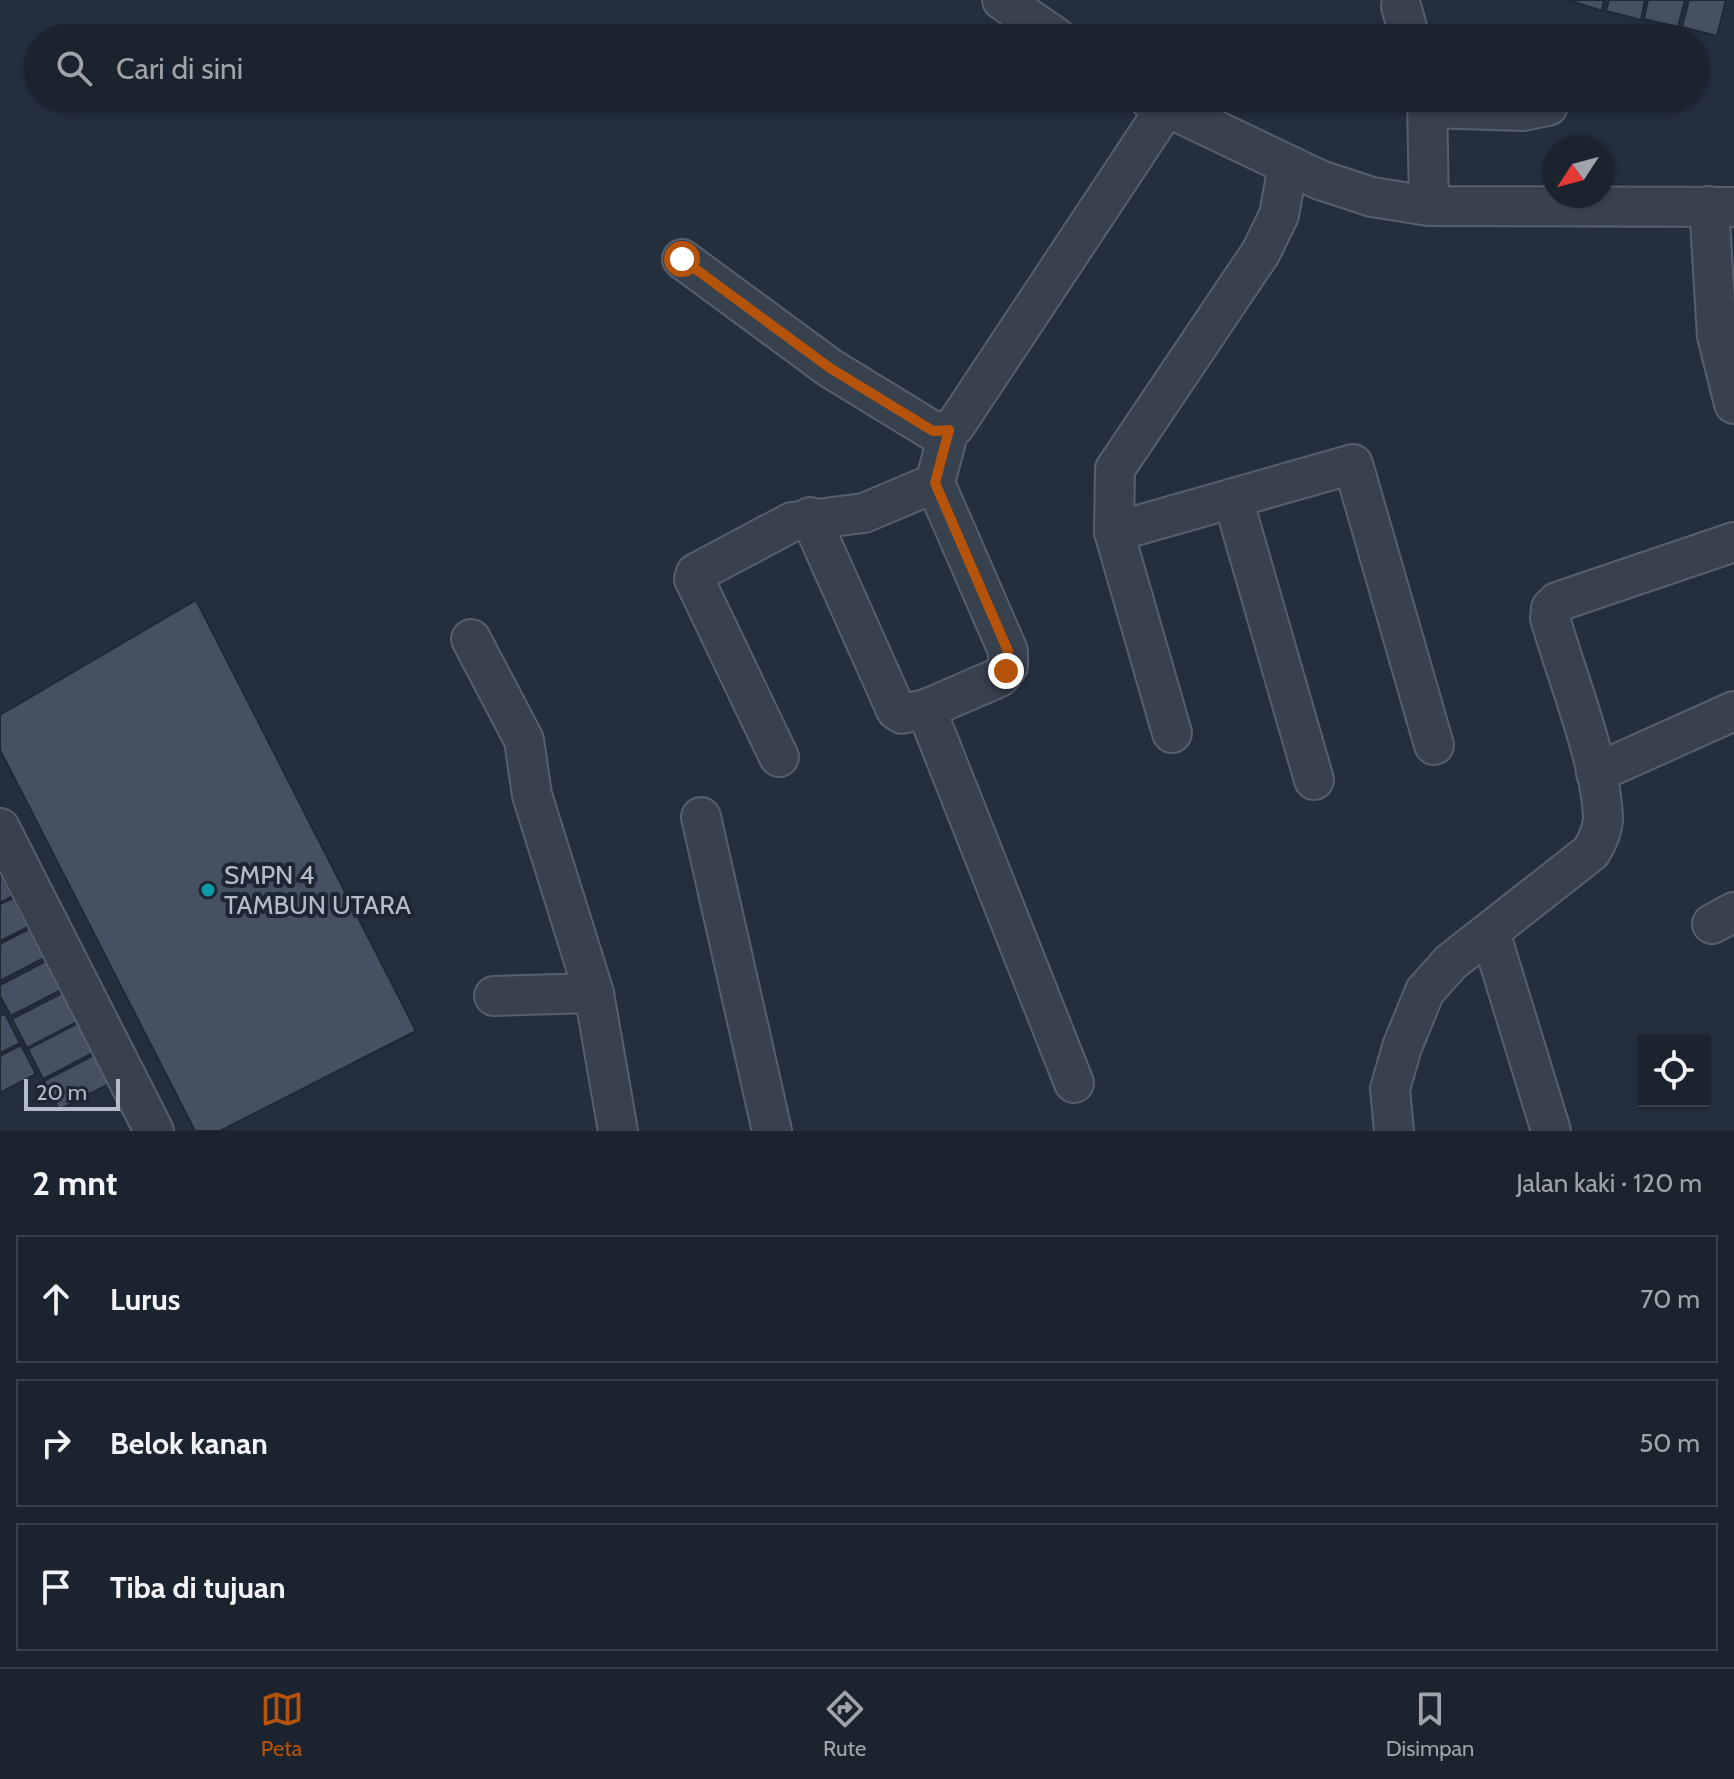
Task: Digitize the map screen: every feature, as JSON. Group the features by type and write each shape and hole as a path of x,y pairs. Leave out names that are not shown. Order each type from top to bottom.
{"street":[{"path":"1002,0 1037,24"},
{"path":"682,259 830,368 933,431 949,430 955,426 1152,112"},
{"path":"1174,112 1288,165 1372,197 1429,206 1722,206 1717,336 1734,404"},
{"path":"1428,112 1429,206"},
{"path":"1172,733 1114,532 1115,469 1261,252 1279,215 1288,165"},
{"path":"810,517 896,710 902,714 926,709 1000,677 1009,660 1008,651 935,483 949,430"},
{"path":"1114,532 1353,464 1434,745"},
{"path":"779,757 694,577 747,543 810,517 864,513 935,483"},
{"path":"1233,499 1314,780"},
{"path":"1394,1131 1390,1089 1418,1005 1436,978 1591,852 1600,836 1603,818 1596,773 1550,618 1551,608 1557,602 1734,542"},
{"path":"471,639 524,740 532,795 594,993 618,1131"},
{"path":"926,709 1074,1083"},
{"path":"1596,773 1734,711"},
{"path":"701,817 772,1131"},
{"path":"0,828 154,1131"},
{"path":"1490,932 1551,1131"},
{"path":"494,996 594,993"}],"building":[{"path":"1568,0 1604,0 1602,11"},
{"path":"1609,0 1645,0 1641,20 1606,11"},
{"path":"1648,0 1685,0 1679,24 1644,19"},
{"path":"1689,0 1726,0 1717,36 1710,34 1710,24 1683,24"},
{"name":"SMPN 4 TAMBUN UTARA","path":"196,600 416,1031 220,1131 195,1131 0,750 0,715"},
{"path":"0,872 12,896 0,903"},
{"path":"13,898 28,927 0,941 0,904"},
{"path":"29,929 44,958 0,981 0,944"},
{"path":"46,961 61,990 11,1016 0,996 0,985"},
{"path":"62,993 77,1022 27,1048 12,1019"},
{"path":"5,1014 20,1043 0,1053 0,1016"},
{"path":"78,1023 93,1053 43,1079 28,1049"},
{"path":"21,1045 36,1074 0,1093 0,1056"},
{"path":"94,1055 109,1084 59,1110 44,1081"}],"place":[{"name":"SMPN 4 TAMBUN UTARA","path":"208,890"}],"route":[{"path":"682,259 830,368 933,431 949,430 935,483 1008,651 1006,671"}]}
